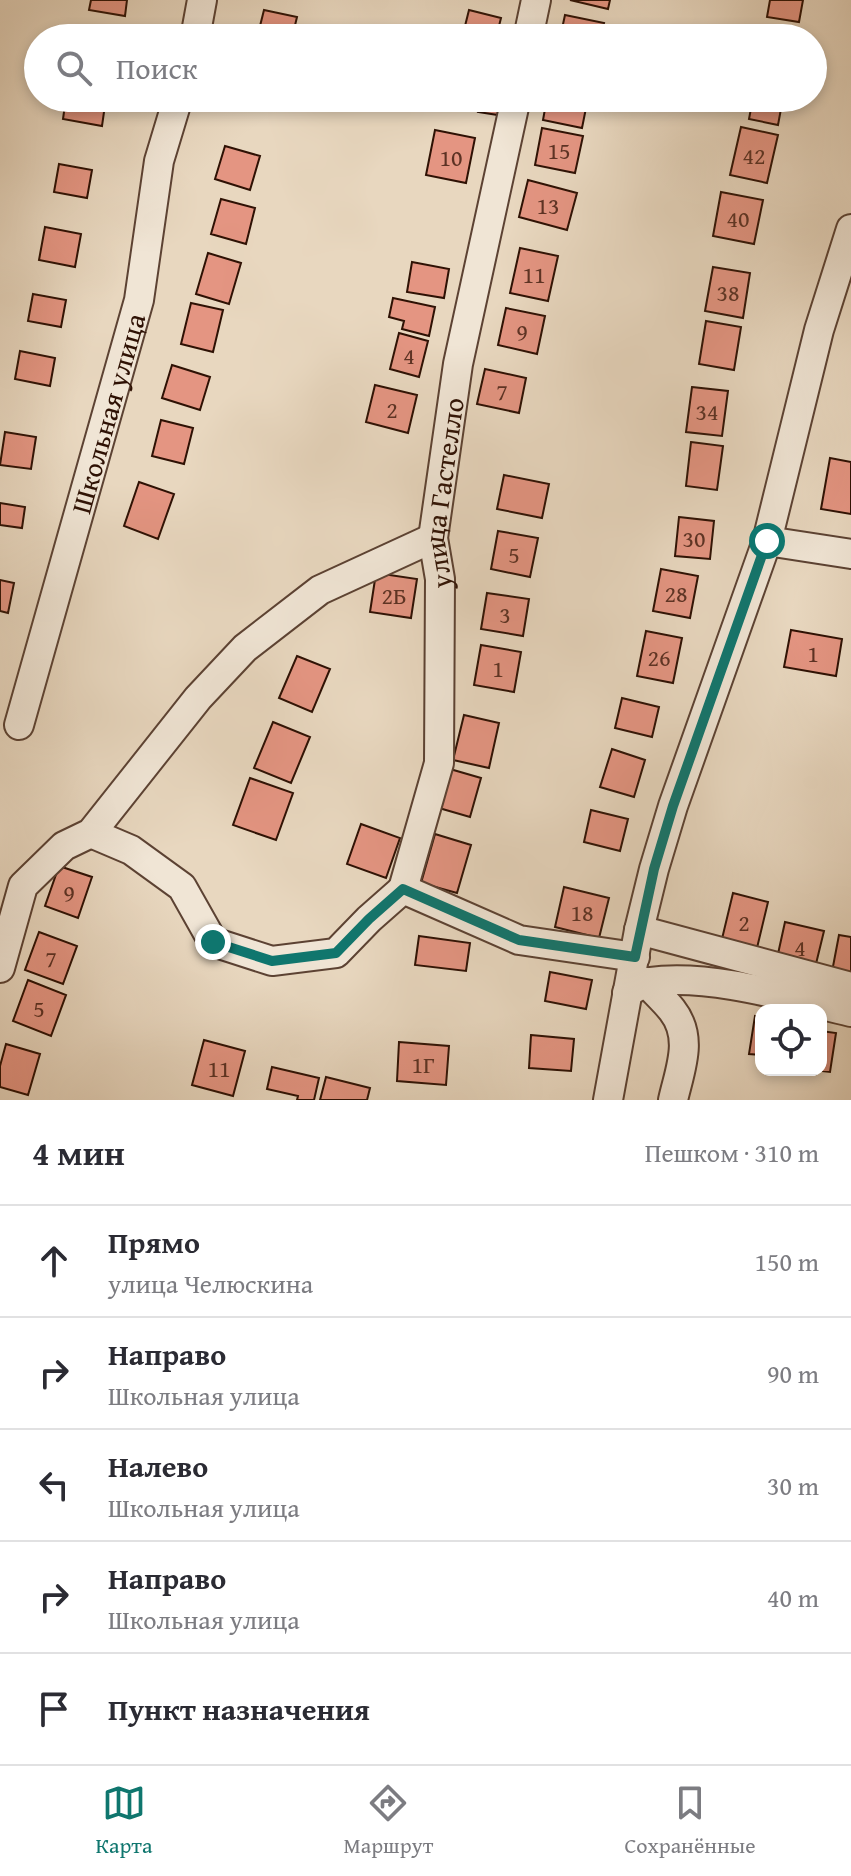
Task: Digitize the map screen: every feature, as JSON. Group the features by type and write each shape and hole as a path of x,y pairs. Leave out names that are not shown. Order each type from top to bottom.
{"street":[{"path":"198,24 202,0"},
{"path":"531,24 536,0"},
{"name":"Школьная улица","path":"19,725 139,300 159,161 174,112"},
{"name":"улица Гастелло","path":"403,889 439,763 440,579 433,538 458,364 513,112"},
{"path":"608,1100 654,869 673,806 767,541 819,330 851,229"},
{"path":"0,968 23,886 64,846 91,833 198,698 245,648 320,590 433,538"},
{"path":"767,541 851,554"},
{"path":"91,833 131,850 182,887 213,942 272,961 336,953 403,889 519,940 637,965 685,980 750,988 851,1012"},
{"path":"637,965 851,987"},
{"path":"637,965 674,1012 685,1035 673,1100"}],"building":[{"path":"91,0 127,0 125,16 89,10"},
{"path":"570,0 610,0 608,9"},
{"path":"770,0 803,0 799,22 767,17"},
{"path":"264,10 297,17 295,24 260,24"},
{"path":"469,10 501,18 500,24 466,24"},
{"path":"565,15 604,23 604,24 563,24"},
{"path":"64,112 104,112 102,126 63,119"},
{"path":"544,112 585,112 582,128 543,120"},
{"path":"750,112 780,112 778,125 749,119"},
{"path":"741,127 778,135 767,183 730,175"},
{"path":"542,128 583,136 575,173 535,165"},
{"path":"435,130 475,138 466,183 426,175"},
{"path":"225,146 260,156 250,190 215,179"},
{"path":"59,164 92,170 87,198 54,192"},
{"path":"528,180 577,193 567,230 519,217"},
{"path":"721,192 763,200 754,244 713,236"},
{"path":"221,199 255,208 246,244 211,234"},
{"path":"45,227 81,234 75,267 39,260"},
{"path":"520,248 558,256 548,301 510,293"},
{"path":"208,253 241,263 229,304 196,294"},
{"path":"412,262 449,269 444,298 407,292"},
{"path":"713,267 750,273 743,318 705,311"},
{"path":"33,294 66,300 61,327 28,321"},
{"path":"393,298 435,307 429,336 402,329 404,321 389,317"},
{"path":"191,303 223,310 213,352 181,344"},
{"path":"506,308 545,316 537,354 498,345"},
{"path":"706,321 741,327 734,370 699,364"},
{"path":"399,333 428,341 419,377 390,369"},
{"path":"20,351 55,358 50,386 15,379"},
{"path":"172,365 210,377 200,410 162,398"},
{"path":"485,369 526,378 519,413 477,404"},
{"path":"375,385 417,395 408,433 366,422"},
{"path":"692,387 728,391 722,436 686,432"},
{"path":"161,420 193,428 184,464 152,456"},
{"path":"5,432 36,437 31,469 0,465"},
{"path":"691,442 723,446 717,490 686,486"},
{"path":"830,458 851,462 851,514 821,509"},
{"path":"504,475 549,484 542,518 497,509"},
{"path":"139,482 174,494 158,539 124,526"},
{"path":"0,503 25,507 22,528 0,525"},
{"path":"679,517 714,521 710,559 675,556"},
{"path":"498,531 538,538 530,577 491,569"},
{"path":"661,569 698,576 690,618 653,611"},
{"path":"376,573 417,579 411,618 370,612"},
{"path":"0,580 14,583 8,613 0,611"},
{"path":"487,593 529,599 523,636 481,629"},
{"path":"791,630 842,639 836,676 784,667"},
{"path":"646,631 682,638 673,683 637,676"},
{"path":"481,645 521,652 514,692 474,685"},
{"path":"297,656 330,669 312,712 279,698"},
{"path":"622,698 659,707 652,737 615,728"},
{"path":"464,715 499,723 489,768 453,760"},
{"path":"273,722 310,737 291,783 254,768"},
{"path":"612,749 645,760 634,797 600,787"},
{"path":"450,769 481,778 470,817 439,808"},
{"path":"250,778 293,793 276,840 233,825"},
{"path":"591,810 628,819 620,851 584,842"},
{"path":"361,824 400,838 386,878 347,864"},
{"path":"435,834 471,845 457,893 421,883"},
{"path":"59,866 92,877 78,918 45,906"},
{"path":"564,887 609,898 599,938 555,927"},
{"path":"733,893 768,902 756,952 721,943"},
{"path":"785,922 824,931 814,972 776,963"},
{"path":"39,932 77,946 63,984 25,970"},
{"path":"839,935 851,937 851,981 831,977"},
{"path":"419,936 470,943 466,971 415,965"},
{"path":"550,972 592,980 586,1009 545,1001"},
{"path":"28,980 66,995 51,1036 13,1021"},
{"path":"755,1016 755,1054 749,1054"},
{"path":"827,1032 836,1033 830,1072 827,1072"},
{"path":"531,1035 574,1039 571,1071 529,1068"},
{"path":"204,1040 245,1051 233,1096 192,1085"},
{"path":"399,1042 449,1046 446,1085 397,1081"},
{"path":"6,1044 40,1054 28,1095 0,1087 0,1066"},
{"path":"272,1067 319,1078 314,1100 297,1100 298,1096 267,1089"},
{"path":"326,1077 370,1088 367,1100 320,1100"}],"route":[{"path":"213,942 272,961 336,953 403,889 519,940 635,957 654,869 673,806 767,541"}]}
